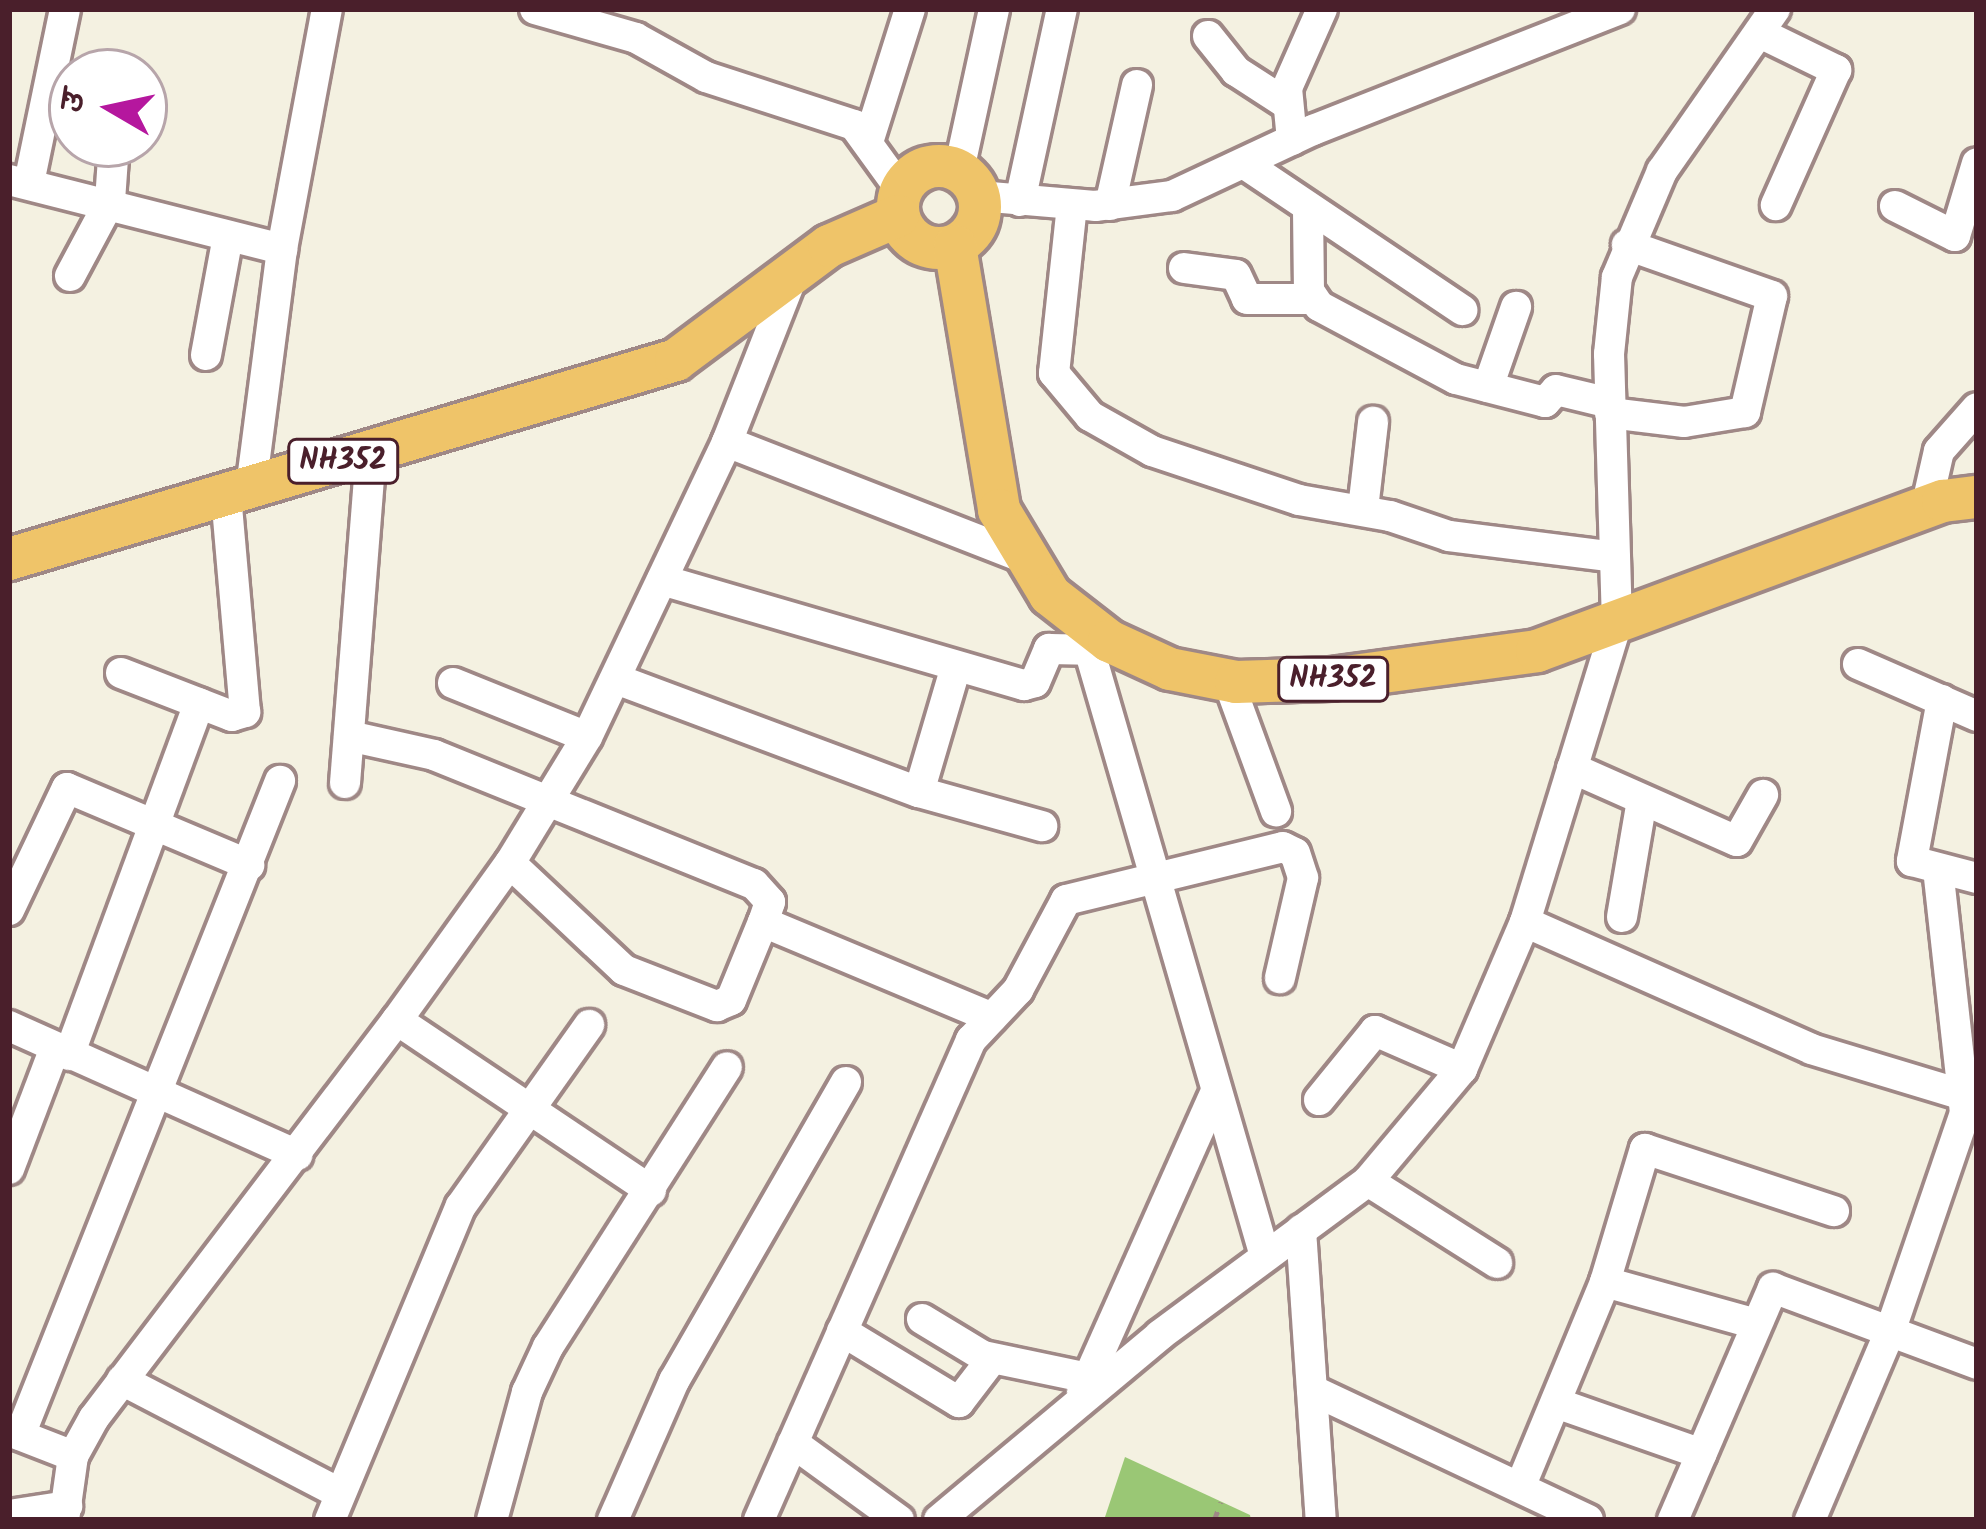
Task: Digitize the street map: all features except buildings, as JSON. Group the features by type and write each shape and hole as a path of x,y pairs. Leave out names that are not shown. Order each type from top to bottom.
{"highway":[{"name":"NH352","path":"9,559 676,360 795,269 899,203 916,172 940,165 986,189"},
{"path":"899,203 916,243 955,246 977,224 986,189"},
{"name":"NH352","path":"955,246 999,510 1050,595 1084,634 1171,669 1228,680 1331,680 1537,651 1925,508 1977,497"}],"street":[{"path":"65,9 19,182 110,201 282,249"},
{"path":"121,673 238,717 247,704 238,492 327,9"},
{"path":"535,9 638,23 706,77 833,116 868,139 899,203"},
{"path":"868,139 910,9"},
{"path":"986,189 994,9"},
{"path":"986,189 1062,9"},
{"path":"1292,140 1287,104 1292,70 1322,9"},
{"path":"986,189 1072,206 1172,196 1292,140 1620,9"},
{"path":"939,1520 1083,1389 1368,1181 1462,1069 1525,922 1617,623 1610,408 1615,296 1627,245 1662,171 1768,21 1836,70 1776,205"},
{"path":"1208,36 1236,71 1287,104"},
{"path":"1110,205 1137,85"},
{"path":"1895,206 1955,236 1977,163"},
{"path":"1245,164 1462,310"},
{"path":"70,275 110,201 112,168"},
{"path":"1072,206 1057,384 1090,416 1152,451 1299,500 1363,509 1449,536 1615,556"},
{"path":"1308,210 1313,299"},
{"path":"206,356 228,236"},
{"path":"1184,268 1236,275 1246,299 1313,299 1439,371 1488,388 1545,402 1559,390 1610,408 1684,422 1745,412 1772,296 1627,245"},
{"path":"9,1491 44,1513 122,1380 296,1155 510,863 616,679 727,442 795,269"},
{"path":"1488,388 1516,307"},
{"path":"1925,508 1939,451 1977,408"},
{"path":"1363,509 1373,422"},
{"path":"727,442 1029,560"},
{"path":"345,783 371,454"},
{"path":"662,580 955,670 1029,685 1048,650 1084,634 1214,1096 1265,1256"},
{"path":"1858,664 1977,716"},
{"path":"919,792 955,670"},
{"path":"616,679 919,792 1042,826"},
{"path":"1228,680 1276,811"},
{"path":"453,683 586,737"},
{"path":"1942,700 1911,856 1938,870 1977,878"},
{"path":"9,1169 62,1051 199,704"},
{"path":"349,736 434,755 546,805 754,884 770,902 731,1000 717,1006 624,970 510,863"},
{"path":"1572,768 1737,841 1763,795"},
{"path":"74,1456 15,1433 152,1093 199,999 280,781"},
{"path":"9,910 64,790 249,865"},
{"path":"1622,916 1642,800"},
{"path":"759,1520 970,1040 1018,990 1066,901 1272,847 1295,854 1303,878 1280,978"},
{"path":"1810,1520 1891,1329 1971,1097 1968,1040 1938,870"},
{"path":"763,922 992,1018"},
{"path":"1525,922 1811,1049 1971,1097"},
{"path":"397,1020 524,1112 651,1191"},
{"path":"122,1380 333,1506 461,1206 589,1024"},
{"path":"9,1026 296,1155"},
{"path":"1319,1100 1375,1031 1462,1069"},
{"path":"492,1520 527,1392 548,1347 727,1067"},
{"path":"613,1520 674,1381 846,1082"},
{"path":"1083,1389 1214,1096"},
{"path":"1521,1485 1559,1404 1605,1282 1645,1149 1834,1211"},
{"path":"1368,1181 1497,1263"},
{"path":"1301,1230 1321,1520"},
{"path":"1605,1282 1756,1324"},
{"path":"1673,1520 1773,1288 1782,1287 1977,1364"},
{"path":"922,1318 992,1359 1083,1389"},
{"path":"842,1331 959,1402 992,1359"},
{"path":"1312,1390 1588,1520"},
{"path":"1559,1404 1702,1454"},
{"path":"793,1443 899,1520"}],"path":[{"path":"1214,1520 1221,1502"}],"green space":[{"path":"1125,1457 1250,1515 1251,1520 1104,1520"}]}
